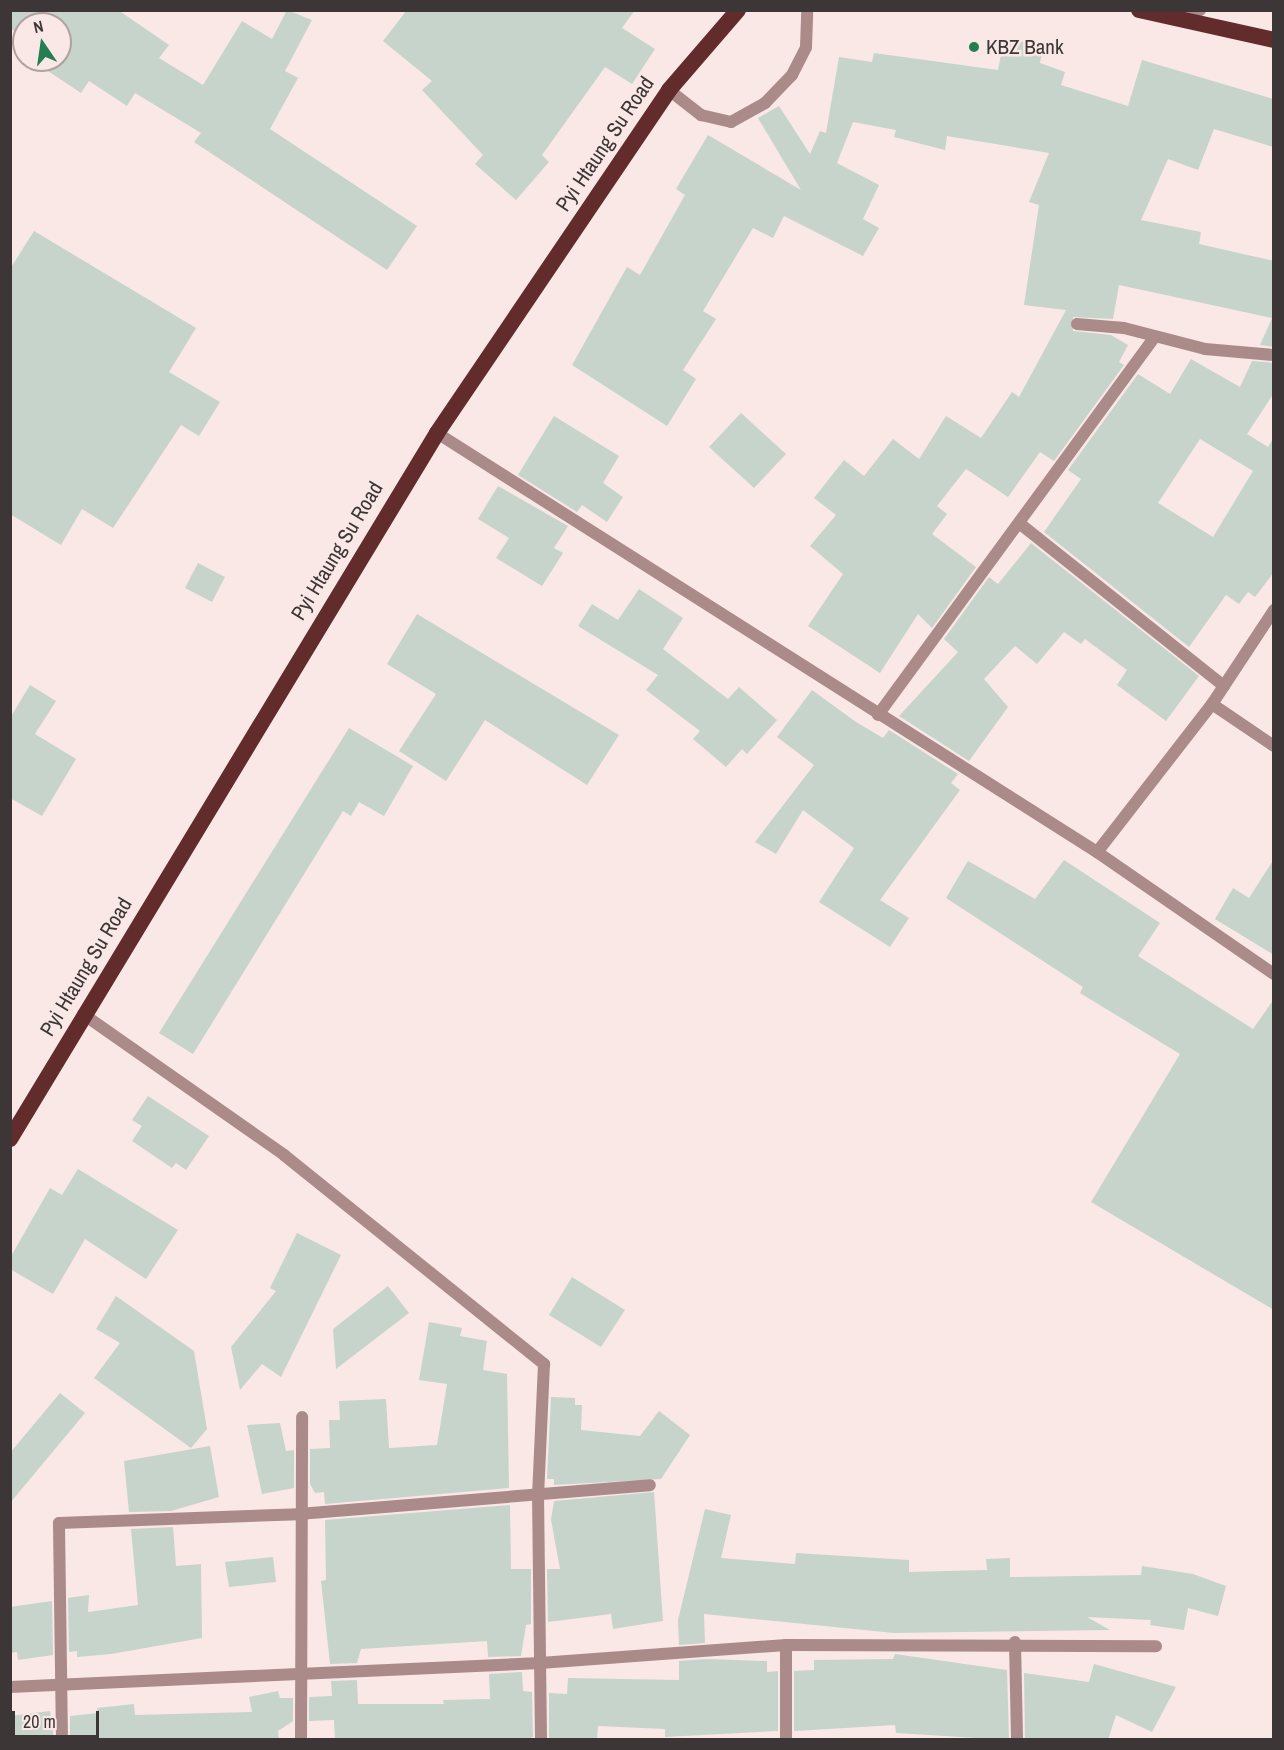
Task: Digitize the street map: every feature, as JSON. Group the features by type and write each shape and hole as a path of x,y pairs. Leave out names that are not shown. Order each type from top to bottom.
{"highway":[{"name":"Pyi Htaung Su Road","path":"10,1139 83,1014 436,433 669,90 738,10"},
{"path":"1139,10 1274,40"}],"street":[{"path":"669,90 701,115 731,122 765,103 792,75 806,47 807,10"},
{"path":"1180,19 1200,10"},
{"path":"1077,324 1155,337 1206,349 1274,355"},
{"path":"878,715 1155,337"},
{"path":"436,433 1097,852 1274,974"},
{"path":"1019,523 1224,686"},
{"path":"1097,852 1212,704 1274,610"},
{"path":"1212,704 1274,746"},
{"path":"83,1014 285,1155 544,1364 538,1494 542,1740"},
{"path":"302,1417 299,1514 303,1672 302,1740"},
{"path":"62,1740 58,1685 59,1523 299,1514 650,1485"},
{"path":"10,1687 540,1663 786,1645 1016,1642 1156,1646"},
{"path":"1016,1642 1017,1740"},
{"path":"786,1645 786,1740"}],"building":[{"path":"10,10 118,10 169,45 159,58 203,85 242,21 272,39 287,10 312,20 285,71 298,78 270,129 417,226 387,270 194,142 201,133 135,93 127,106 89,81 81,93 50,72 72,72 72,12 12,12 12,29 10,28"},
{"path":"407,10 635,10 622,28 655,49 632,84 605,67 542,155 549,162 516,200 475,164 483,155 422,90 432,81 383,41"},
{"path":"1004,39 1043,45 1040,63 1065,72 1061,85 1128,106 1142,60 1274,99 1274,147 1214,129 1198,170 1168,159 1141,220 1201,232 1199,244 1274,261 1274,347 1260,345 1272,318 1119,285 1113,319 1073,317 1073,331 1111,335 1128,345 1119,362 1124,365 1054,461 1040,452 1008,497 966,469 937,506 947,514 932,534 976,567 932,628 918,614 880,673 808,626 843,574 810,546 836,515 814,498 844,460 864,476 893,439 919,459 946,416 981,438 1012,392 1019,397 1066,310 1024,305 1039,205 1029,202 1049,153 947,136 945,150 894,137 896,130 853,122 837,163 879,185 863,219 879,228 863,256 784,216 773,238 753,228 703,311 716,319 683,370 696,379 667,426 572,365 627,267 640,275 685,195 676,189 708,135 801,190 758,118 779,106 810,154 820,131 826,133 839,57 872,62 874,53 998,70"},
{"path":"34,231 196,328 169,372 220,402 199,436 181,425 113,528 82,509 61,545 10,514 10,269"},
{"path":"1191,359 1240,387 1252,361 1274,363 1274,393 1247,434 1268,447 1274,437 1274,572 1255,597 1248,592 1239,604 1226,595 1189,647 1044,532 1081,479 1068,470 1138,374 1170,394","holes":["1200,439 1253,471 1213,537 1158,503"]},
{"path":"741,413 786,454 754,488 709,447"},
{"path":"554,416 619,456 603,483 623,497 607,522 582,505 577,512 518,475"},
{"path":"498,486 568,526 554,548 563,553 542,586 496,558 509,538 478,519"},
{"path":"1031,543 1199,676 1166,721 1117,685 1127,670 1085,639 1081,644 1064,632 1037,664 1015,646 984,679 1008,707 969,761 899,716 958,652 944,639 989,577 998,584"},
{"path":"198,563 225,577 212,602 185,588"},
{"path":"639,589 683,618 663,649 728,699 739,687 777,720 747,754 742,749 726,767 693,739 700,731 646,690 658,675 578,626 592,604 618,620"},
{"path":"417,614 619,735 587,785 485,720 446,781 399,751 436,694 387,664"},
{"path":"30,685 56,701 35,734 76,759 42,816 10,798 10,718"},
{"path":"812,690 856,722 883,738 889,730 958,774 951,783 960,790 880,900 909,918 890,947 819,902 854,848 803,810 776,854 755,842 814,765 777,737"},
{"path":"349,728 413,766 384,816 359,802 351,816 343,811 193,1054 159,1033"},
{"path":"1274,859 1274,955 1215,919 1233,888 1249,898"},
{"path":"1064,860 1160,923 1138,956 1253,1029 1274,999 1274,1310 1091,1202 1180,1054 1080,993 1083,987 946,898 968,861 1035,899"},
{"path":"148,1096 209,1136 186,1170 176,1163 172,1168 132,1141 142,1126 132,1120"},
{"path":"78,1169 178,1230 146,1279 85,1239 53,1294 10,1269 10,1258 50,1188 62,1195"},
{"path":"297,1233 341,1255 281,1377 262,1364 240,1390 231,1347 276,1291 270,1288"},
{"path":"572,1277 625,1310 601,1347 549,1315"},
{"path":"388,1286 409,1313 336,1369 333,1329"},
{"path":"116,1296 194,1351 207,1429 191,1448 94,1378 120,1343 96,1329"},
{"path":"429,1322 462,1328 460,1336 487,1341 483,1370 507,1374 509,1488 325,1504 324,1492 315,1493 310,1484 310,1449 330,1448 329,1420 340,1420 339,1401 386,1399 389,1448 437,1445 447,1384 419,1380"},
{"path":"60,1393 85,1413 10,1503 10,1453"},
{"path":"551,1397 575,1398 575,1405 582,1405 581,1430 640,1436 659,1411 690,1435 661,1479 554,1485 554,1479 547,1479"},
{"path":"280,1423 286,1451 294,1450 294,1488 262,1494 247,1425"},
{"path":"210,1446 219,1497 171,1511 129,1512 124,1461"},
{"path":"654,1492 663,1621 613,1629 611,1614 548,1622 547,1569 560,1569 551,1520 554,1501"},
{"path":"510,1505 511,1569 531,1569 531,1624 526,1625 521,1656 488,1657 487,1641 361,1649 357,1663 330,1664 321,1581 326,1580 325,1520"},
{"path":"705,1509 731,1515 721,1558 795,1564 796,1553 909,1560 909,1572 987,1570 986,1559 1010,1558 1010,1577 1141,1575 1142,1566 1193,1574 1226,1586 1218,1616 1188,1608 1184,1630 1150,1625 1151,1620 1087,1617 1110,1630 894,1633 704,1614 705,1643 679,1645 678,1620"},
{"path":"173,1527 176,1566 201,1564 202,1638 111,1654 77,1657 77,1651 69,1652 68,1598 89,1595 88,1612 138,1605 131,1529"},
{"path":"273,1557 276,1582 229,1587 225,1562"},
{"path":"52,1601 53,1655 18,1660 17,1652 10,1653 10,1607"},
{"path":"895,1654 1007,1670 1009,1740 896,1733 895,1725 794,1731 794,1671 814,1670 814,1660 893,1659"},
{"path":"706,1659 767,1661 767,1672 778,1671 778,1731 665,1737 665,1729 598,1726 597,1740 549,1738 549,1693 567,1694 568,1678 679,1680 679,1661"},
{"path":"1094,1664 1176,1687 1152,1732 1116,1715 1108,1740 1025,1740 1024,1673 1089,1682"},
{"path":"522,1672 523,1691 532,1692 533,1737 526,1740 335,1740 334,1720 309,1721 309,1697 332,1696 331,1681 357,1680 358,1704 444,1704 443,1700 490,1699 489,1674"},
{"path":"278,1691 280,1698 293,1698 293,1721 278,1731 279,1740 70,1740 70,1716 98,1713 97,1708 134,1704 135,1715 252,1712 249,1697"},
{"path":"50,1711 54,1740 10,1740 10,1716"}],"place":[{"name":"KBZ Bank","path":"974,47"}]}
